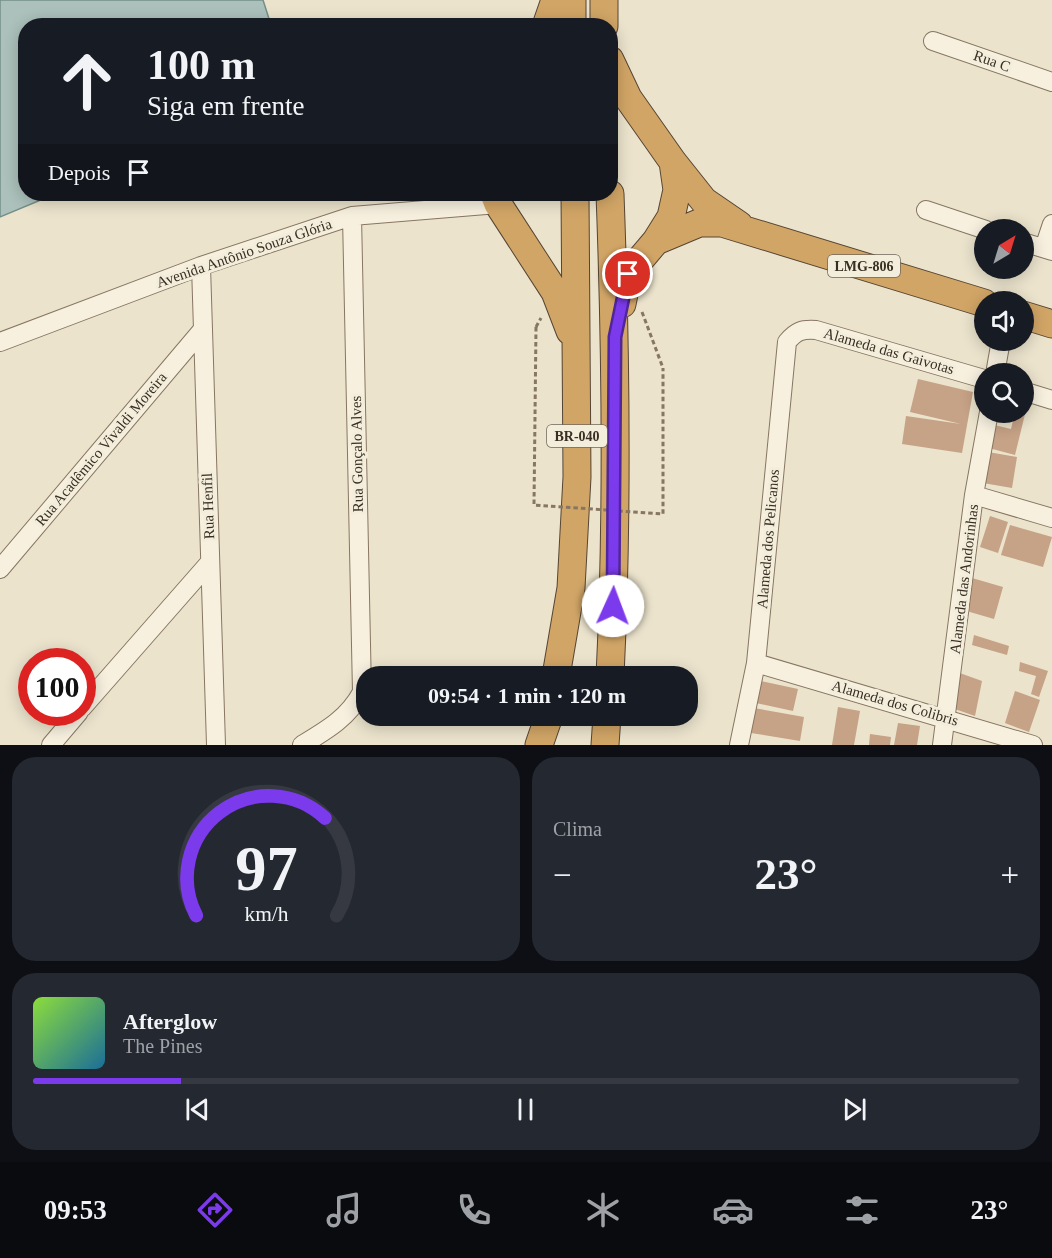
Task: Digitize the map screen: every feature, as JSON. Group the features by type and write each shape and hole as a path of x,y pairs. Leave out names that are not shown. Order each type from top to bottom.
{"highway":[{"path":"549,18 555,0"},
{"path":"572,0 572,18"},
{"path":"604,0 604,18"},
{"path":"615,337 628,274 656,241 671,217 677,190 673,162 628,98 618,77"},
{"name":"LMG-806","path":"673,162 704,201 745,229"},
{"path":"497,201 555,292 577,351"},
{"name":"BR-040","path":"558,666 571,577 577,477 574,201"},
{"name":"BR-040","path":"610,201 615,337 614,583 610,666"},
{"name":"LMG-806","path":"656,241 699,223 722,223 974,300"},
{"path":"1034,318 1052,324"},
{"path":"539,745 546,726"},
{"path":"605,745 607,726"}],"street":[{"name":"Rua C","path":"933,41 1052,82"},
{"name":"Avenida Antônio Souza Glória","path":"0,342 201,266 352,216 479,201"},
{"path":"926,210 974,226"},
{"name":"Rua Gonçalo Alves","path":"302,745 340,721 353,709 362,692 352,216"},
{"path":"1048,250 1052,224"},
{"name":"Rua Henfil","path":"201,266 216,745"},
{"name":"Rua Acadêmico Vivaldi Moreira","path":"0,569 203,329"},
{"name":"Alameda das Gaivotas","path":"794,334 803,329 816,330 974,376"},
{"name":"Alameda dos Pelicanos","path":"739,745 756,663 785,354 787,342 794,334"},
{"path":"1034,394 1052,400"},
{"name":"Alameda das Andorinhas","path":"942,745 974,495 986,423"},
{"path":"974,495 1052,518"},
{"path":"96,692 210,562"},
{"name":"Alameda dos Colibris","path":"756,663 946,717 1033,745"},
{"path":"51,745 67,726"}],"path":[{"path":"536,327 534,505 663,514 663,368 639,305"}],"water":[{"path":"0,0 263,0 269,18 18,18 18,201 38,201 0,217"}],"building":[{"path":"918,379 973,392 962,453 902,444 906,416 961,424 910,412"},
{"path":"1012,423 1023,423 1015,455 985,447 990,424 1011,429"},
{"path":"988,452 1017,457 1012,488 983,483"},
{"path":"990,516 1008,522 998,553 980,547"},
{"path":"1010,525 1052,537 1043,567 1001,555"},
{"path":"972,578 1003,587 994,619 963,610"},
{"path":"974,635 1009,646 1007,655 972,645"},
{"path":"1020,662 1048,671 1039,697 1031,694 1036,676 1019,671"},
{"path":"957,672 982,681 975,716 952,708"},
{"path":"761,681 798,689 793,711 756,703"},
{"path":"1015,691 1040,700 1029,732 1005,723"},
{"path":"838,707 860,711 854,745 832,745"},
{"path":"754,708 804,717 800,741 751,733"},
{"path":"898,723 920,726 917,745 894,745"},
{"path":"870,734 891,737 890,745 869,745"}],"route":[{"path":"613,606 615,337 628,274"}]}
